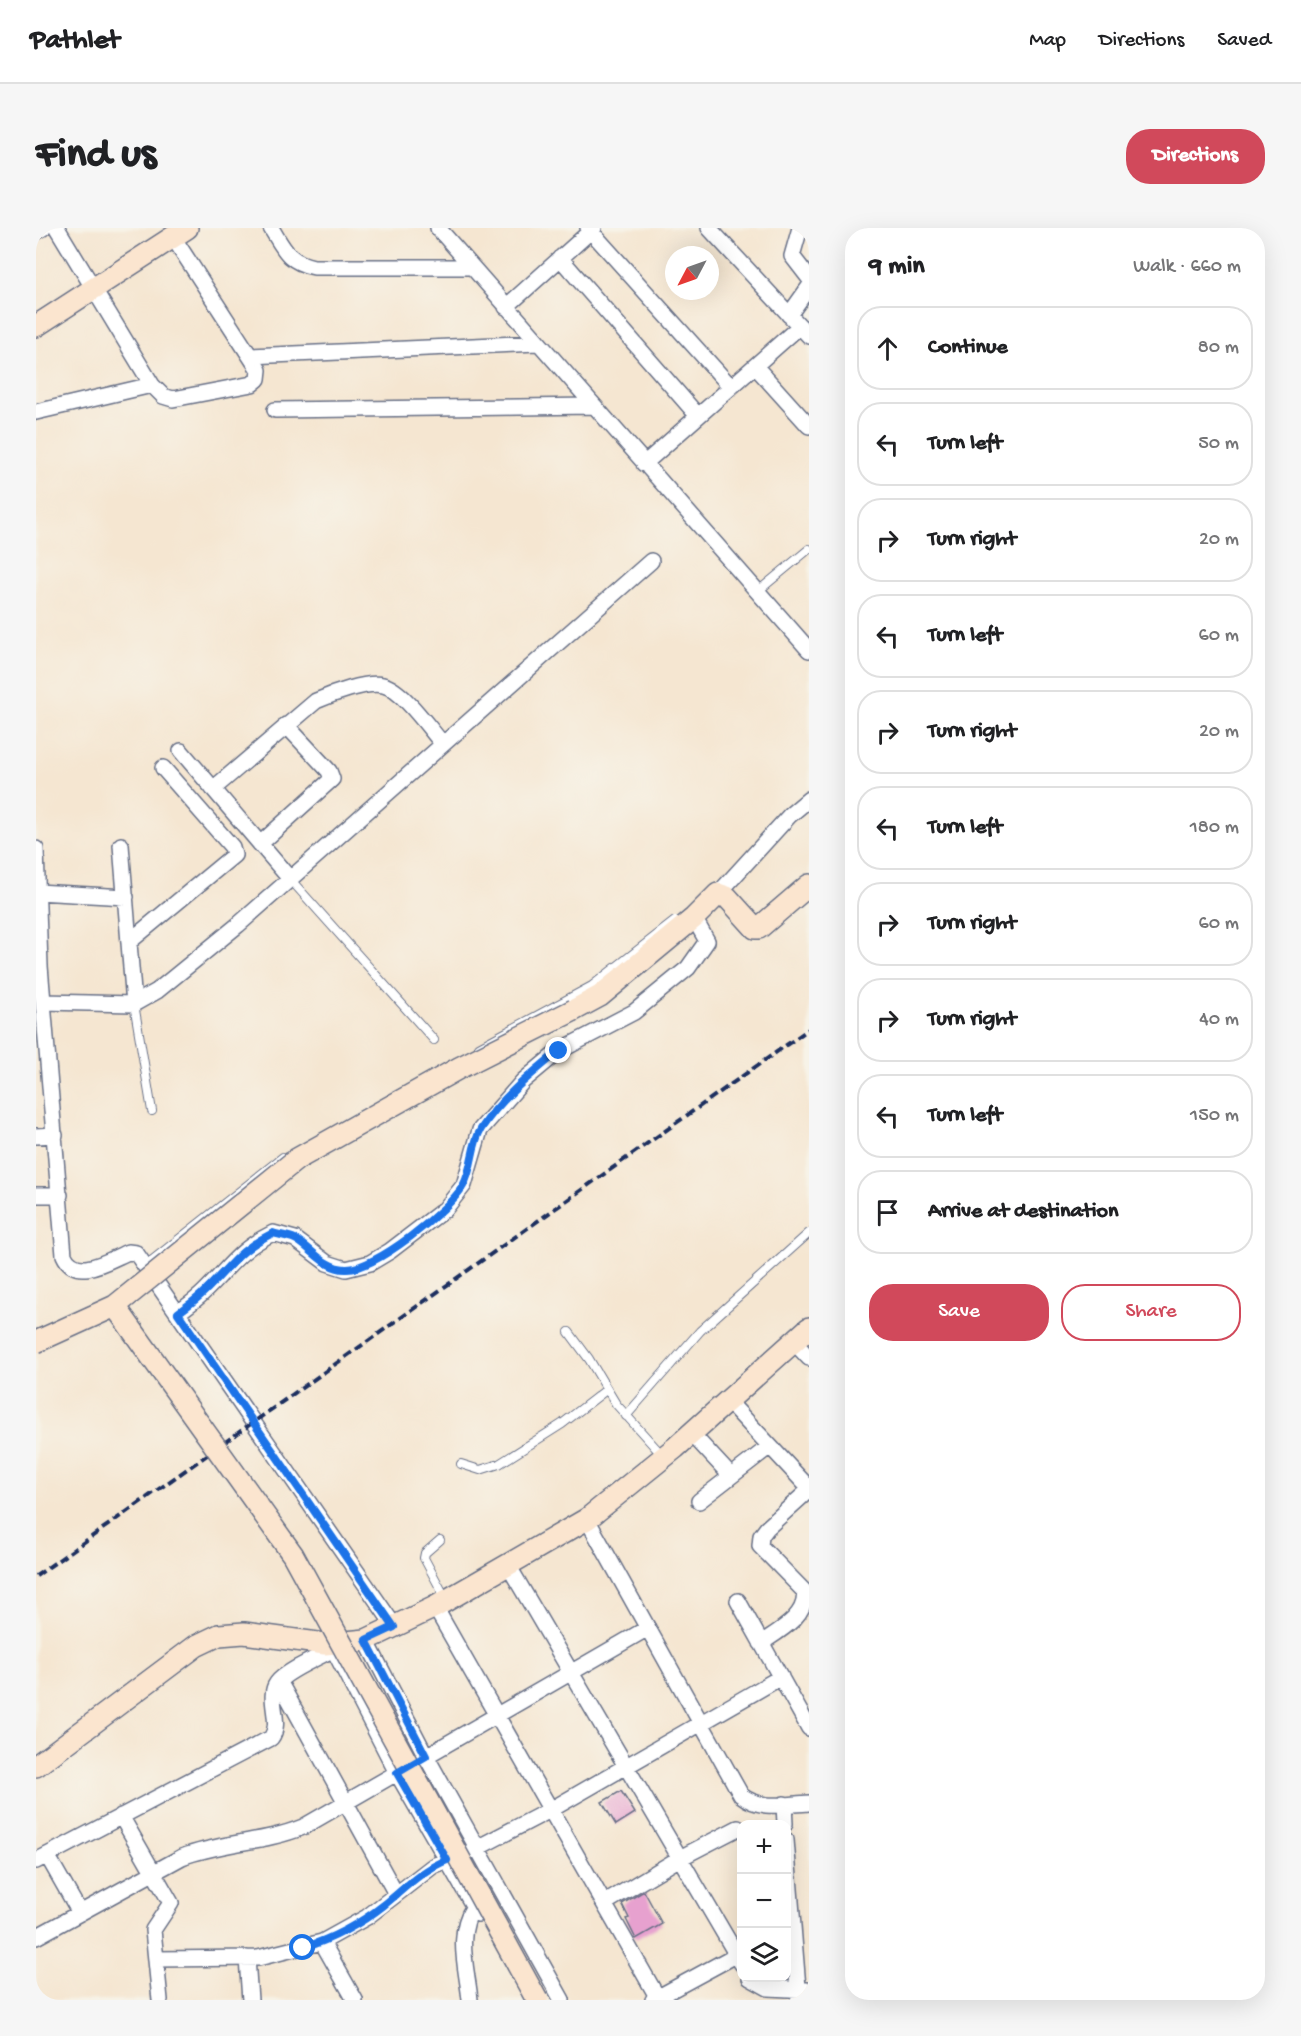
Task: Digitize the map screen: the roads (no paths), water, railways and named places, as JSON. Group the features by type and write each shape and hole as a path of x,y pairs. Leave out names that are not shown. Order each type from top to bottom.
{"street":[{"path":"36,232 43,228"},
{"path":"36,326 94,287 180,232 259,370 258,379 252,384 173,399 163,396 152,385 94,287 57,228"},
{"path":"271,228 288,255 298,264 314,267 471,267"},
{"path":"438,228 809,650"},
{"path":"709,228 799,326"},
{"path":"800,228 792,256 809,278"},
{"path":"506,307 591,229 731,387"},
{"path":"560,258 698,416"},
{"path":"644,464 799,326 809,287"},
{"path":"250,356 537,343"},
{"path":"755,366 809,426"},
{"path":"36,412 152,385"},
{"path":"275,410 593,406"},
{"path":"43,1002 134,1004 157,991 290,879 651,561"},
{"path":"213,789 316,700 335,693 384,685 398,693 442,743"},
{"path":"261,844 332,779 329,771 286,725"},
{"path":"181,751 290,879"},
{"path":"129,942 234,855 232,847 163,768"},
{"path":"36,1342 115,1306 297,1159 459,1068 600,996 694,918 790,815 809,799"},
{"path":"121,845 134,1004"},
{"path":"36,849 38,966 43,1002 43,1073 55,1136 64,1255 74,1267 86,1269 132,1252 145,1266 394,1627"},
{"path":"718,894 726,897 755,928 759,928 809,885"},
{"path":"37,892 126,897"},
{"path":"178,1313 204,1293 233,1260 251,1244 273,1233 295,1239 327,1263 346,1269 370,1263 390,1251 445,1209 464,1185 480,1130 523,1081 559,1051 634,1012 688,968 707,941 694,918"},
{"path":"36,1136 55,1136"},
{"path":"36,1196 60,1195"},
{"path":"115,1306 293,1555 537,2000"},
{"path":"36,1766 196,1646 219,1635 244,1633 332,1646 366,1640 441,1604 587,1519 692,1434 802,1335 809,1359"},
{"path":"728,1401 809,1489 767,1528 761,1536 760,1546 807,1592 808,1607 802,1615 761,1643"},
{"path":"692,1434 730,1475"},
{"path":"699,1501 770,1446"},
{"path":"587,1519 741,1795 751,1802 762,1805 809,1803"},
{"path":"508,1565 737,1956"},
{"path":"738,1601 809,1728"},
{"path":"441,1604 498,1716 657,1999 737,1960"},
{"path":"36,1936 154,1872 204,1848 286,1834 498,1716 648,1628"},
{"path":"366,1640 426,1756 479,1847 562,2000"},
{"path":"80,1913 41,1858 271,1738 275,1730 274,1692 279,1681 332,1646"},
{"path":"332,1646 397,1773 526,2000"},
{"path":"156,1959 247,1958 291,1951 322,1942 367,1917 420,1874 479,1847 552,1809 781,1677"},
{"path":"279,1681 396,1894"},
{"path":"784,1804 785,1820"},
{"path":"121,1816 171,1903 154,1925 160,2000"},
{"path":"605,1903 680,1858 737,1829"},
{"path":"756,1982 760,1986 802,1994 790,1874"},
{"path":"471,2000 462,1933 465,1920 474,1906"},
{"path":"322,1942 356,2000"},
{"path":"247,1958 250,2000"}],"lane":[{"path":"757,592 809,549"},
{"path":"290,879 434,1040"},
{"path":"476,1048 592,986 660,931 687,914 694,918"},
{"path":"134,1004 152,1111"},
{"path":"444,1065 465,1054"},
{"path":"145,1266 291,1152"},
{"path":"626,1416 700,1331 809,1233"},
{"path":"569,1332 589,1359 606,1390 626,1416 664,1457"},
{"path":"461,1464 480,1470 499,1464 562,1424 606,1390"},
{"path":"440,1540 425,1553 424,1558 441,1604"}],"railway":[{"path":"36,1576 809,1029"}]}
